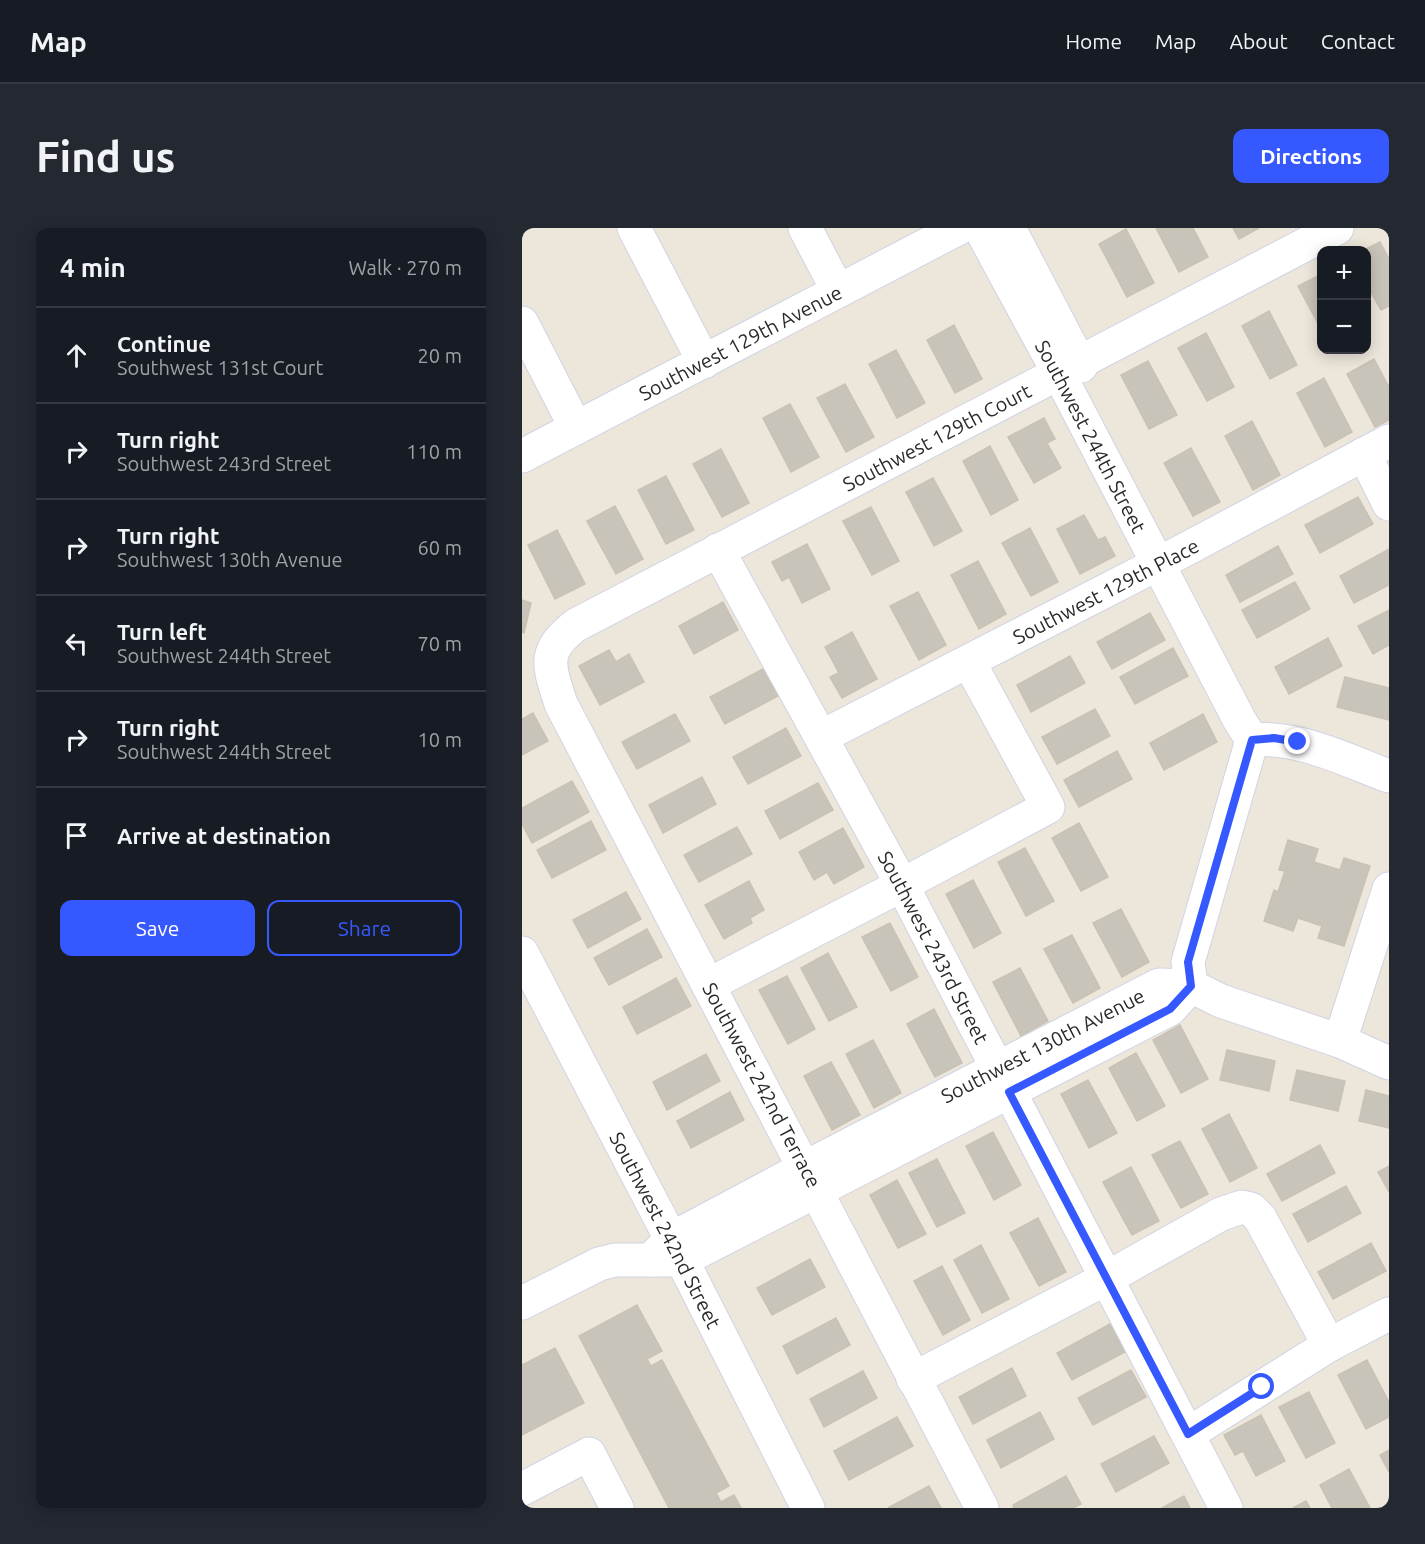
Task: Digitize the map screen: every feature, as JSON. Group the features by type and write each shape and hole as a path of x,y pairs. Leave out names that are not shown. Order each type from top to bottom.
{"street":[{"path":"634,228 704,362"},
{"path":"805,228 838,291"},
{"name":"Southwest 129th Avenue","path":"522,456 959,228"},
{"name":"Southwest 244th Street","path":"980,228 1068,367"},
{"name":"Southwest 244th Street","path":"1009,228 1068,367 1168,559 1240,721 1263,739"},
{"name":"Southwest 129th Court","path":"550,660 554,647 564,634 576,625 1337,228"},
{"path":"522,323 576,428"},
{"path":"1376,448 1389,504"},
{"name":"Southwest 129th Place","path":"821,737 1168,559 1376,448"},
{"name":"Southwest 243rd Street","path":"718,550 902,885 1226,1508"},
{"name":"Southwest 242nd Terrace","path":"550,660 561,704 982,1508"},
{"path":"708,984 1048,807 969,662"},
{"path":"1389,776 1298,742 1263,739 1188,962 1191,986 1221,1001 1340,1041 1389,1063"},
{"path":"1340,1041 1389,889"},
{"name":"Southwest 242nd Street","path":"522,953 668,1253 808,1508"},
{"name":"Southwest 130th Avenue","path":"668,1253 1003,1081 1170,1009 1191,986"},
{"path":"913,1378 1107,1278 1221,1214 1242,1207 1251,1209 1267,1229 1329,1345"},
{"path":"522,1303 599,1264 668,1253"},
{"path":"1188,1434 1329,1345 1389,1314"},
{"path":"522,1489 590,1454 617,1508"}],"building":[{"path":"1156,228 1193,228 1208,257 1179,272"},
{"path":"1233,228 1259,228 1239,239"},
{"path":"1126,229 1154,283 1127,297 1099,244"},
{"path":"1380,242 1389,259 1389,306 1381,310 1371,292 1371,246"},
{"path":"1317,276 1317,322 1298,286"},
{"path":"1269,311 1297,365 1270,379 1242,326"},
{"path":"954,325 982,379 955,393 927,340"},
{"path":"1206,333 1234,387 1207,401 1178,348"},
{"path":"896,350 925,403 897,418 869,364"},
{"path":"1374,359 1389,387 1389,420 1375,427 1347,374"},
{"path":"1148,361 1177,415 1149,429 1121,375"},
{"path":"1324,378 1352,432 1325,447 1297,393"},
{"path":"845,384 874,437 846,452 817,398"},
{"path":"790,404 819,457 791,472 763,418"},
{"path":"1044,418 1055,439 1047,443 1061,468 1034,483 1008,437"},
{"path":"1252,421 1280,475 1253,490 1225,436"},
{"path":"990,446 1018,500 991,515 963,461"},
{"path":"1191,448 1220,502 1193,516 1164,463"},
{"path":"721,449 749,503 722,517 693,464"},
{"path":"666,476 694,530 666,544 638,490"},
{"path":"933,478 962,531 934,546 906,492"},
{"path":"1358,497 1373,524 1320,553 1305,525"},
{"path":"615,506 643,559 616,574 587,521"},
{"path":"871,507 899,561 872,575 843,521"},
{"path":"1084,515 1098,540 1105,537 1115,556 1080,574 1057,529"},
{"path":"1030,528 1058,582 1031,596 1002,543"},
{"path":"557,530 585,584 555,599 528,545"},
{"path":"807,544 830,589 802,603 789,577 782,581 772,562"},
{"path":"1278,546 1293,574 1240,602 1226,575"},
{"path":"1389,549 1389,585 1354,603 1340,576"},
{"path":"978,561 1006,614 979,629 951,575"},
{"path":"1295,582 1310,609 1257,638 1242,610"},
{"path":"918,592 946,645 919,660 890,606"},
{"path":"522,600 531,603 524,633 522,632"},
{"path":"723,602 738,630 694,654 679,626"},
{"path":"1389,610 1389,645 1373,654 1358,626"},
{"path":"1150,613 1165,640 1112,669 1097,642"},
{"path":"852,632 877,679 842,698 830,677 839,673 825,647"},
{"path":"1328,638 1342,666 1289,694 1275,667"},
{"path":"1173,648 1188,676 1135,704 1120,677"},
{"path":"609,650 616,662 629,654 644,682 600,705 579,666"},
{"path":"1070,656 1085,683 1031,712 1017,685"},
{"path":"763,669 778,696 725,724 710,697"},
{"path":"1345,677 1389,688 1389,720 1337,707"},
{"path":"1095,709 1110,736 1057,764 1042,737"},
{"path":"533,713 548,741 522,755 522,719"},
{"path":"675,714 690,741 637,769 622,742"},
{"path":"1203,714 1217,742 1164,770 1150,743"},
{"path":"786,728 801,756 748,784 733,757"},
{"path":"1117,751 1132,779 1079,807 1064,780"},
{"path":"702,777 716,804 663,833 649,805"},
{"path":"572,781 589,812 532,843 522,824 522,808"},
{"path":"818,783 833,810 780,839 765,811"},
{"path":"591,821 606,850 552,878 537,850"},
{"path":"1079,823 1108,877 1081,891 1052,838"},
{"path":"737,827 752,854 699,882 684,855"},
{"path":"843,828 864,867 834,884 827,872 814,880 799,852"},
{"path":"1288,840 1318,849 1314,862 1340,870 1344,858 1370,866 1344,946 1318,938 1322,926 1298,918 1293,931 1264,921 1274,890 1278,892 1285,871 1279,870"},
{"path":"1025,848 1054,901 1026,916 998,862"},
{"path":"973,880 1001,933 974,948 946,894"},
{"path":"749,881 764,910 750,918 752,923 724,939 705,905"},
{"path":"626,892 641,919 588,948 573,920"},
{"path":"1121,909 1149,962 1122,977 1093,923"},
{"path":"890,923 918,977 891,991 862,937"},
{"path":"647,929 662,957 609,985 594,958"},
{"path":"1072,935 1100,988 1073,1003 1044,949"},
{"path":"828,953 857,1007 829,1021 801,968"},
{"path":"1020,968 1048,1021 1021,1036 993,982"},
{"path":"787,976 815,1029 788,1044 759,990"},
{"path":"676,978 691,1006 637,1034 623,1007"},
{"path":"934,1009 962,1063 935,1077 907,1024"},
{"path":"1180,1025 1208,1079 1181,1093 1153,1040"},
{"path":"873,1040 901,1093 874,1108 846,1054"},
{"path":"1227,1050 1275,1061 1269,1091 1220,1080"},
{"path":"1136,1053 1165,1106 1137,1121 1109,1068"},
{"path":"706,1054 720,1081 667,1110 653,1082"},
{"path":"831,1062 860,1115 832,1130 804,1076"},
{"path":"1297,1070 1345,1081 1338,1111 1290,1100"},
{"path":"1088,1080 1117,1133 1089,1148 1061,1094"},
{"path":"1366,1090 1389,1096 1389,1128 1359,1121"},
{"path":"730,1092 744,1120 691,1148 677,1121"},
{"path":"1229,1114 1257,1168 1230,1182 1202,1129"},
{"path":"993,1132 1021,1185 994,1200 966,1146"},
{"path":"1180,1141 1208,1194 1181,1208 1152,1155"},
{"path":"1320,1145 1335,1173 1282,1201 1267,1174"},
{"path":"937,1159 965,1213 937,1227 909,1173"},
{"path":"1389,1166 1389,1192 1378,1172"},
{"path":"1131,1167 1159,1221 1132,1235 1103,1182"},
{"path":"897,1180 926,1234 898,1248 870,1195"},
{"path":"1346,1186 1361,1213 1308,1242 1293,1214"},
{"path":"1038,1218 1066,1272 1039,1286 1010,1233"},
{"path":"1371,1243 1386,1271 1333,1299 1318,1272"},
{"path":"981,1245 1009,1299 982,1313 954,1260"},
{"path":"810,1259 825,1287 772,1315 757,1288"},
{"path":"942,1266 970,1320 943,1335 914,1281"},
{"path":"637,1305 662,1351 647,1359 651,1366 662,1360 729,1486 716,1493 721,1502 734,1495 741,1508 669,1508 579,1336"},
{"path":"836,1318 850,1345 797,1374 783,1346"},
{"path":"1110,1324 1125,1352 1072,1380 1057,1353"},
{"path":"555,1348 584,1403 522,1435 522,1365"},
{"path":"1367,1360 1389,1402 1389,1417 1366,1429 1338,1375"},
{"path":"1012,1368 1026,1396 973,1424 959,1397"},
{"path":"1131,1370 1146,1397 1093,1425 1078,1398"},
{"path":"863,1371 877,1398 824,1427 810,1399"},
{"path":"1309,1392 1335,1443 1306,1458 1279,1407"},
{"path":"1040,1412 1054,1439 1001,1468 987,1440"},
{"path":"1261,1415 1285,1461 1256,1476 1243,1451 1235,1455 1224,1435"},
{"path":"897,1417 913,1446 849,1480 834,1451"},
{"path":"1154,1436 1169,1463 1116,1492 1101,1464"},
{"path":"1389,1450 1389,1472 1380,1455"},
{"path":"1349,1469 1370,1508 1332,1508 1320,1485"},
{"path":"1066,1476 1081,1504 1073,1508 1014,1508 1013,1505"},
{"path":"929,1486 941,1508 888,1508"},
{"path":"1184,1496 1190,1508 1162,1508"},
{"path":"1306,1501 1310,1508 1293,1508"}],"route":[{"path":"1262,1387 1188,1434 1009,1092 1170,1009 1191,986 1188,962 1252,740 1274,738 1298,742"}]}
